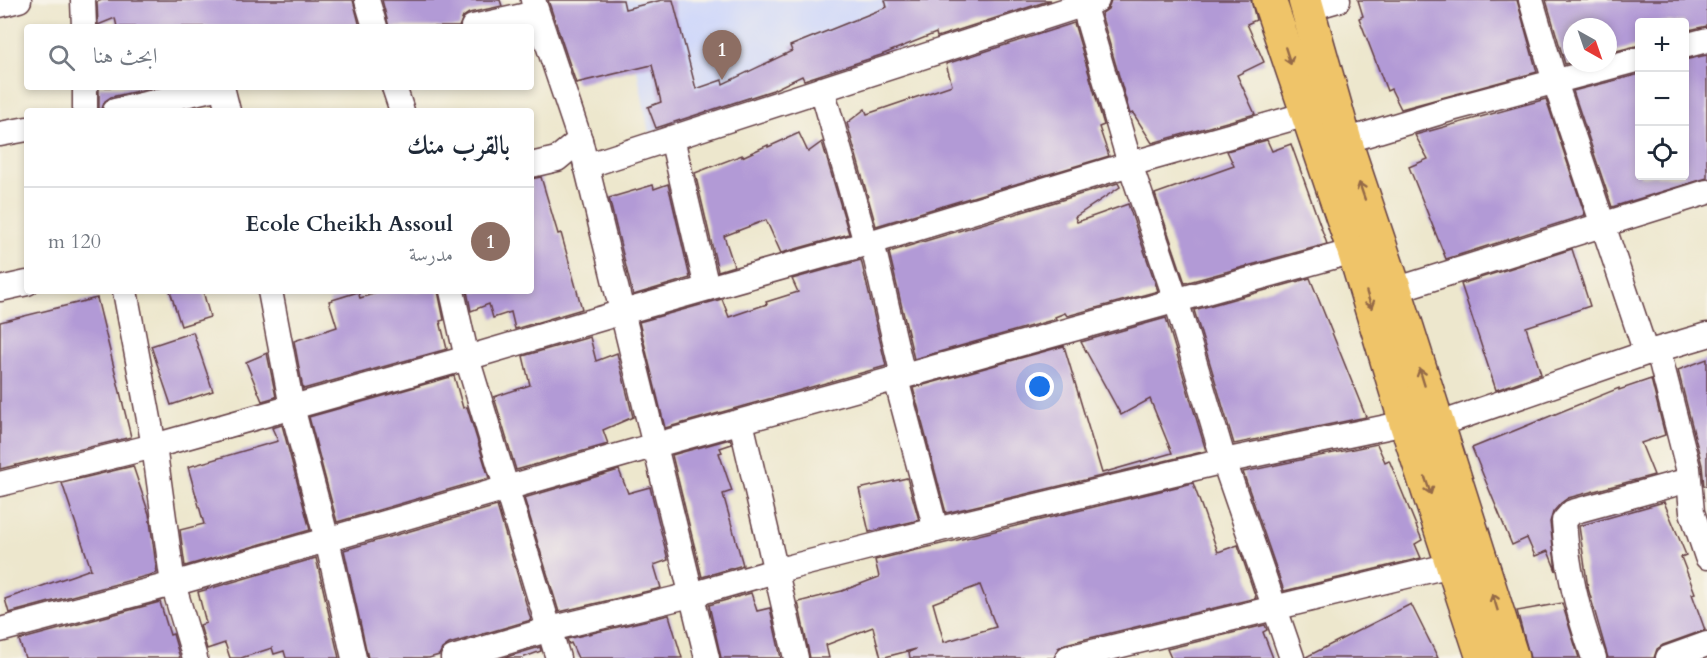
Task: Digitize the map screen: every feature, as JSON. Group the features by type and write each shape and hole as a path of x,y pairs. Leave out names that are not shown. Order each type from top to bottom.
{"main road":[{"path":"1269,0 1354,251 1422,424 1468,561 1512,658"},
{"path":"1306,4 1345,141 1395,290 1422,424"},
{"path":"1468,561 1483,658"}],"street":[{"path":"0,5 19,0"},
{"path":"83,0 84,24"},
{"path":"367,0 374,24"},
{"path":"1306,4 1338,0"},
{"path":"1531,0 1555,82 1695,471 1692,512 1707,558"},
{"path":"586,166 1087,2 1130,165 1176,300 1224,462 1292,658"},
{"path":"482,24 534,7 580,140 707,658"},
{"path":"1689,45 1707,40"},
{"path":"1345,141 1444,111 1635,59"},
{"path":"822,89 869,243 936,530"},
{"path":"85,90 85,108"},
{"path":"128,108 208,90"},
{"path":"222,90 227,108"},
{"path":"395,90 401,108"},
{"path":"0,484 154,446 467,358 1307,114"},
{"path":"0,134 24,130"},
{"path":"672,138 707,288"},
{"path":"534,164 557,159 580,140"},
{"path":"1395,290 1707,192"},
{"path":"0,630 173,584 656,445 1354,251"},
{"path":"0,290 24,284"},
{"path":"126,294 154,446 173,584 195,658"},
{"path":"271,294 292,407 327,540 354,658"},
{"path":"453,294 467,358 558,658"},
{"path":"453,658 550,629 690,595 936,530 1224,462 1422,424 1707,335"},
{"path":"741,422 796,658"},
{"path":"1594,658 1578,612 1565,543 1564,521 1572,512 1695,471"},
{"path":"1068,658 1468,561"},
{"path":"1668,658 1707,644"}],"shaded area":[{"path":"624,0 954,0 962,28 649,133"}],"building":[{"path":"102,0 353,0 359,24 116,24 115,18 98,24 97,2"},
{"path":"382,0 500,0 502,6 469,13 463,17 460,24 388,24"},
{"path":"548,0 623,0 625,9 662,0 673,0 696,89 722,80 723,84 792,51 790,46 887,7 885,0 1051,0 937,37 936,33 881,55 804,80 802,76 773,90 656,128 648,107 661,102 652,65 576,83"},
{"path":"1111,0 1251,0 1256,20 1247,24 1264,62 1237,75 1255,114 1152,143 1133,113 1130,114 1101,14 1108,9"},
{"path":"1358,0 1517,0 1537,72 1401,109 1391,89 1387,91 1359,18 1363,16"},
{"path":"1546,0 1707,0 1707,26 1689,30 1689,18 1635,18 1635,46 1617,51 1617,18 1563,18 1563,57"},
{"path":"1074,23 1104,125 1099,127 1109,156 876,226 847,123 865,109 867,114 952,85 946,64"},
{"path":"1707,55 1707,178 1612,207 1573,91 1635,75 1635,180 1689,180 1689,59"},
{"path":"99,90 142,90 111,97 105,101 102,108 99,108"},
{"path":"1546,99 1585,215 1446,259 1409,167 1428,159 1415,135"},
{"path":"799,133 808,152 822,142 849,234 781,253 766,220 724,236 734,266 718,271 695,173 742,155 742,157 768,145 768,147"},
{"path":"1267,140 1272,151 1291,144 1327,244 1185,283 1155,194 1234,166 1227,151"},
{"path":"541,177 558,234 561,233 582,309 515,329 511,312 493,318 489,304 471,311 468,294 534,294 534,178"},
{"path":"1118,183 1120,187 1075,217 1077,222 1128,204 1158,291 1067,316 1065,313 1055,317 1056,319 914,359 889,252"},
{"path":"668,184 690,278 633,295 609,198 653,185 654,189"},
{"path":"1572,249 1590,306 1526,327 1541,374 1496,390 1461,284"},
{"path":"861,260 886,366 665,428 639,322 722,299 729,317 798,292 792,279"},
{"path":"1310,278 1366,417 1234,444 1194,310"},
{"path":"171,294 204,294 210,317 181,326"},
{"path":"352,294 359,294 360,298 373,294 439,294 444,320 440,321 447,349 303,389 294,341 337,327 329,301"},
{"path":"97,298 131,437 0,469 0,322"},
{"path":"1166,318 1206,451 946,513 913,388 1064,346 1102,473 1172,453 1150,399 1121,415 1081,342"},
{"path":"193,332 213,391 171,405 151,346"},
{"path":"590,337 596,361 617,353 633,417 603,430 608,444 516,470 494,397 530,385 523,356"},
{"path":"267,353 276,397 262,401 246,362"},
{"path":"1707,359 1707,485 1704,486 1702,465 1678,370"},
{"path":"454,376 463,408 467,407 489,478 337,522 309,417"},
{"path":"1651,379 1665,435 1641,443 1654,475 1568,498 1561,503 1553,512 1550,522 1556,571 1548,551 1535,556 1527,538 1512,545 1472,448 1619,388 1619,390"},
{"path":"282,425 310,530 185,566 180,530 204,524 188,467 278,441 272,428"},
{"path":"730,439 732,444 720,448 722,452 719,453 732,491 723,494 743,565 702,577 672,455"},
{"path":"1377,444 1385,462 1389,460 1422,540 1415,544 1421,558 1284,591 1243,472"},
{"path":"133,466 149,514 157,573 9,613 5,599 91,569 62,483"},
{"path":"619,470 628,493 650,487 668,560 654,565 661,588 559,612 524,498"},
{"path":"907,478 919,520 869,532 859,489"},
{"path":"1193,483 1218,552 1238,545 1256,598 1065,644 1058,648 1054,658 910,658 909,652 916,649 881,658 873,627 826,645 829,658 810,658 798,602 842,591 879,577 875,560","holes":["980,585 996,627 944,642 933,603"]},
{"path":"1664,502 1686,555 1681,557 1695,593 1692,594 1705,630 1663,645 1657,649 1654,658 1608,658 1588,588 1579,526"},
{"path":"497,506 531,620 449,644 442,649 439,655 429,658 368,658 344,550"},
{"path":"316,558 339,658 286,658 284,651 274,654 272,648 241,658 230,658 225,643 207,649 200,625 206,623 198,592"},
{"path":"751,593 757,611 770,608 781,658 721,658 709,605"},
{"path":"160,602 180,658 25,658 19,640"},
{"path":"1562,603 1579,658 1530,658 1517,611"},
{"path":"1411,604 1438,658 1306,658 1306,657"},
{"path":"669,615 682,658 578,658 567,639"},
{"path":"1265,625 1267,630 1263,632 1273,658 1171,658 1167,649"},
{"path":"540,647 541,651 522,658 503,658"}],"place":[{"name":"Ecole Cheikh Assoul","path":"722,80"}]}
